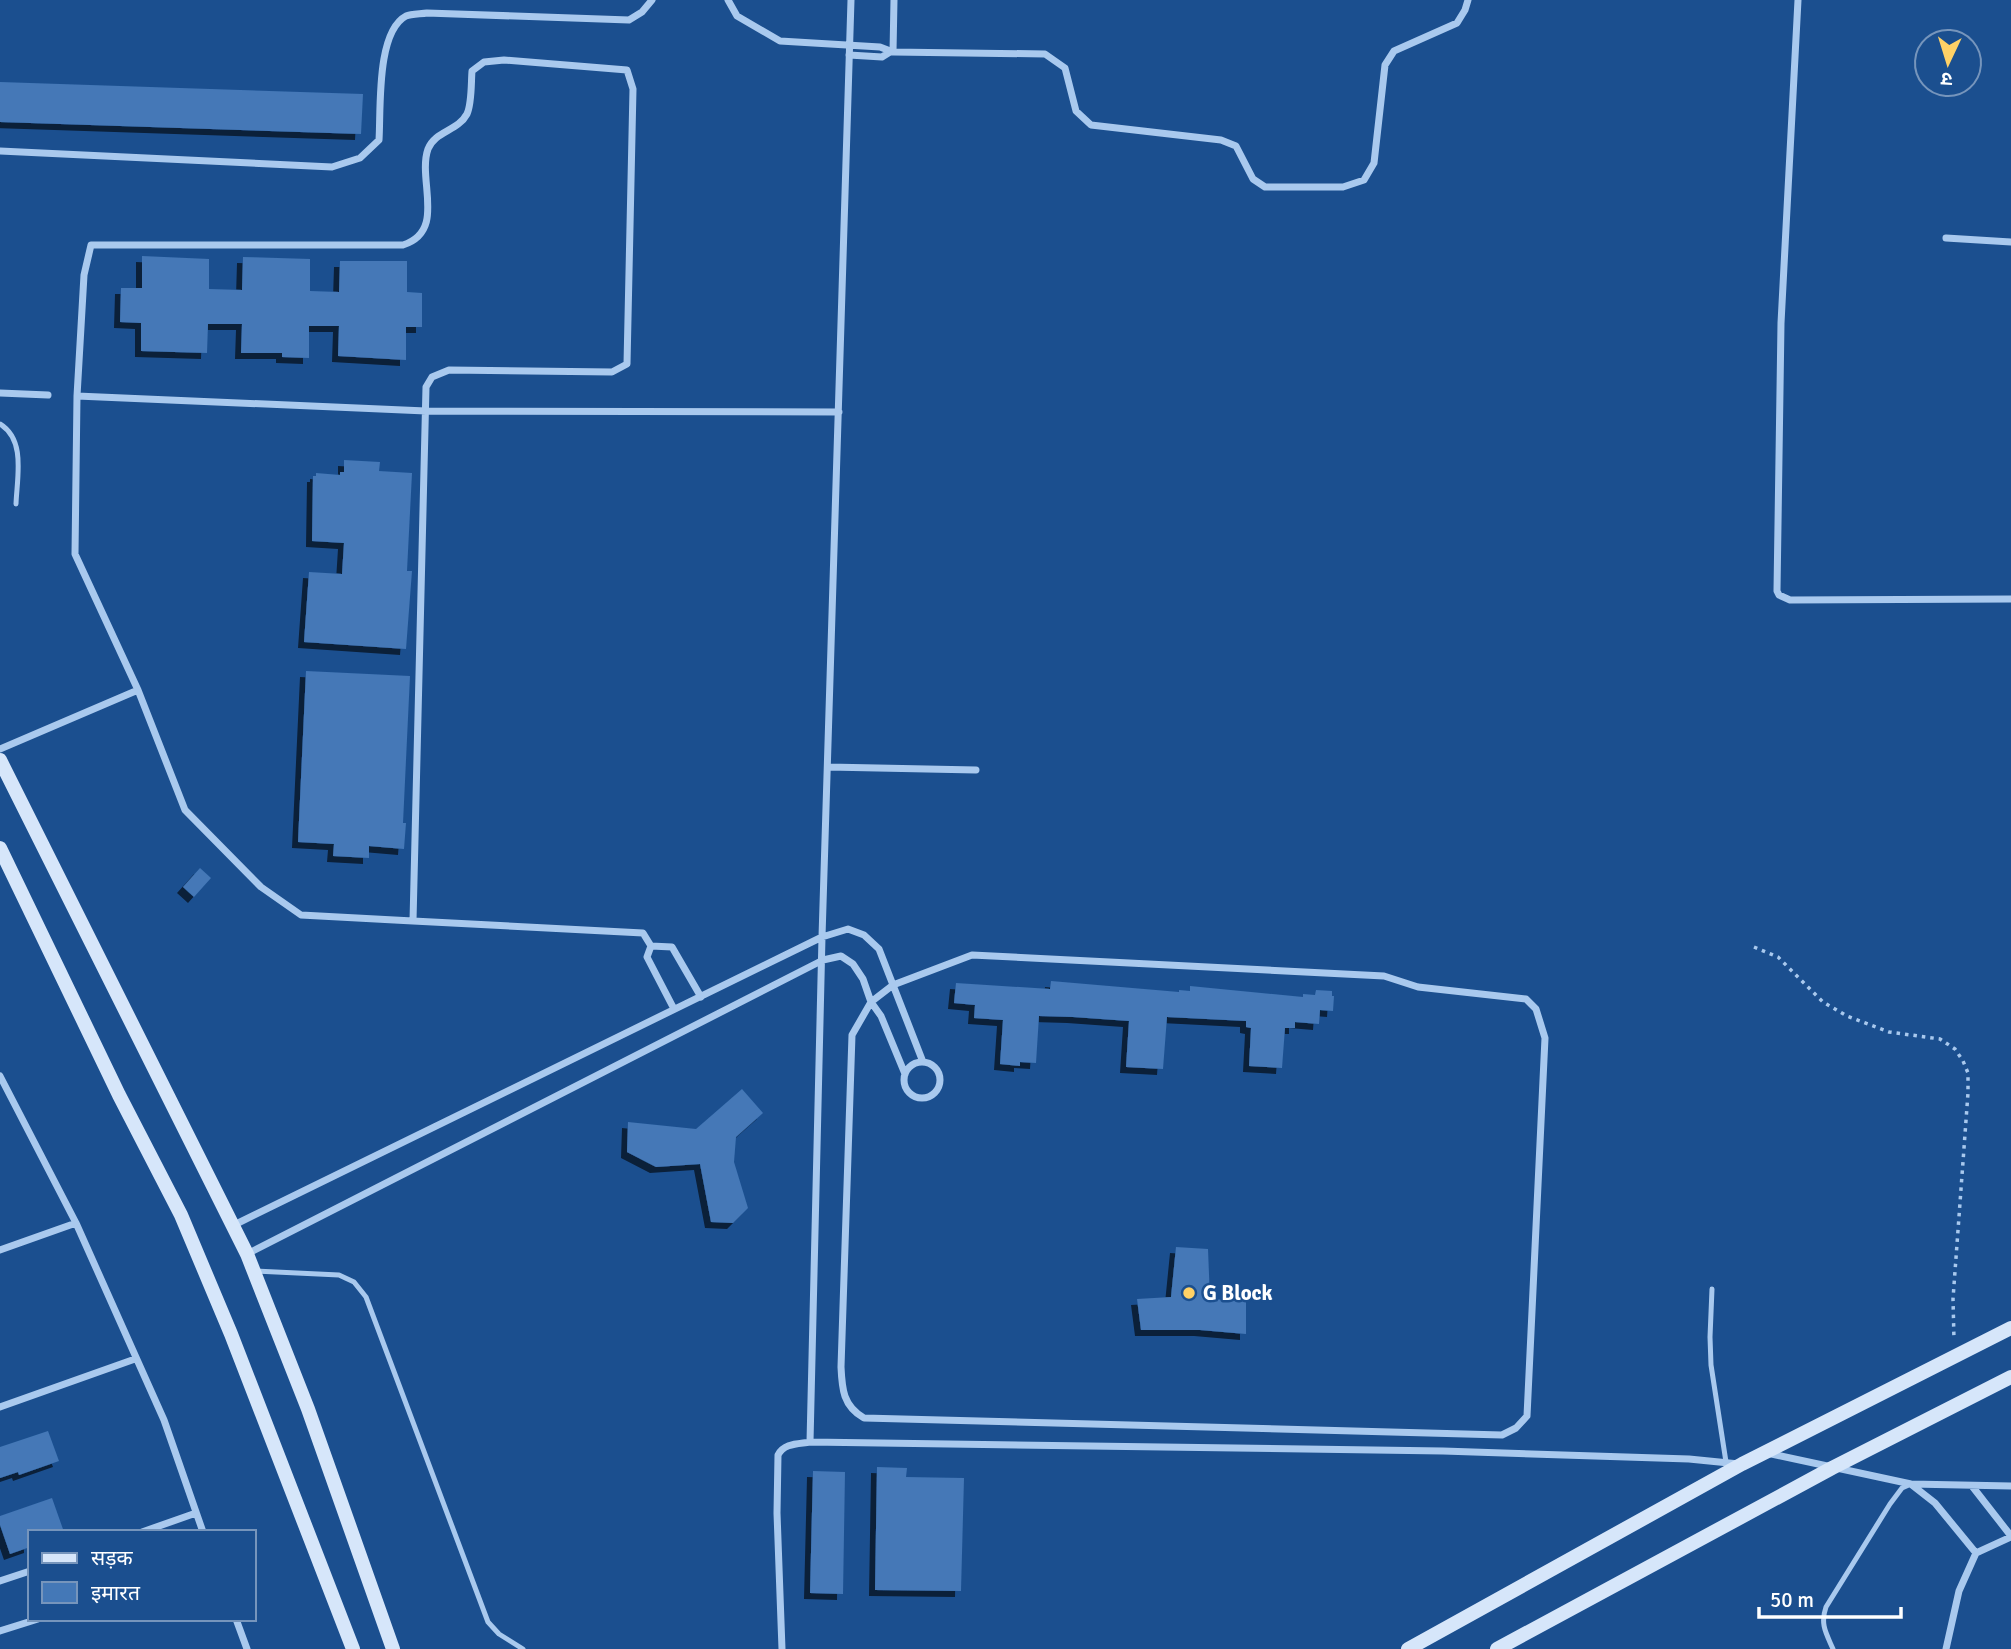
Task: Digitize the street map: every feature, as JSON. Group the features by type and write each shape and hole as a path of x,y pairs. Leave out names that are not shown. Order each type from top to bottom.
{"street":[{"path":"0,151 332,167 360,158 379,140 384,52 392,29 406,16 427,13 629,20 642,12 652,0"},
{"path":"728,0 737,16 780,41 880,47 891,52 1045,54 1065,68 1076,111 1091,125 1221,140 1236,146 1253,179 1265,187 1343,187 1364,180 1374,163 1385,65 1394,51 1457,23 1468,0"},
{"path":"810,1442 822,937 851,0"},
{"path":"891,52 894,0"},
{"path":"1798,0 1781,323 1777,591 1779,596 1790,600 2011,599"},
{"path":"849,55 882,57 891,52"},
{"path":"413,921 426,387 432,377 449,370 612,372 627,364 633,89 628,70 504,60 484,62 472,71 467,113 454,128 434,139 427,151 427,225 416,241 403,244 91,245 83,275 77,396 75,554 138,691 185,810 261,887 301,915 413,921 643,933 651,946"},
{"path":"1946,238 2011,242"},
{"path":"0,393 48,395"},
{"path":"77,396 426,411 839,412"},
{"path":"0,749 138,691"},
{"path":"0,760 247,1254 308,1409 393,1649"},
{"path":"828,767 976,770"},
{"path":"0,849 119,1095 181,1215 231,1334 353,1649"},
{"path":"234,1225 822,937 848,929 864,935 879,949 923,1062"},
{"path":"651,946 672,947 701,997"},
{"path":"651,946 647,957 674,1009"},
{"path":"972,955 1384,976 1418,987 1526,999 1536,1009 1545,1038 1527,1416 1516,1428 1502,1435 864,1418 855,1412 842,1390 841,1367 852,1035 871,1002 894,985 972,955"},
{"path":"247,1254 823,960 841,956 853,964 863,979 905,1074 905,1086 912,1095 929,1097 938,1089 940,1077 934,1067 923,1062 912,1065 905,1074"},
{"path":"0,1076 4,1093 76,1223 164,1420 202,1530"},
{"path":"0,1250 76,1223"},
{"path":"1408,1649 1742,1464 2011,1328"},
{"path":"0,1407 135,1359"},
{"path":"1497,1649 1832,1468 2011,1377"},
{"path":"782,1649 777,1513 778,1455 781,1449 787,1446 810,1442 1443,1451 1689,1459 1742,1464"},
{"path":"1766,1453 1911,1484 2011,1486"},
{"path":"1911,1484 1935,1503 1976,1553"},
{"path":"1946,1649 1959,1591 1976,1553 2011,1537 1972,1486"},
{"path":"148,1530 196,1513"},
{"path":"0,1581 28,1572"},
{"path":"0,1632 32,1621"},
{"path":"237,1621 247,1649"}],"lane":[{"path":"0,424 13,434 18,448 16,504"},
{"path":"254,1271 339,1275 354,1282 366,1297 488,1622 499,1634 523,1649"},
{"path":"1712,1289 1711,1365 1726,1462"},
{"path":"1833,1649 1823,1629 1826,1607 1890,1504 1902,1488 1911,1484"}],"path":[{"path":"1754,947 1778,957 1823,1002 1847,1016 1889,1032 1940,1039 1955,1049 1964,1061 1968,1073 1968,1093 1953,1299 1955,1357"}],"building":[{"path":"0,82 363,94 361,134 0,122"},
{"path":"142,256 209,259 209,289 242,290 243,257 310,259 310,291 339,292 340,261 407,261 407,292 422,293 422,327 406,327 406,360 338,356 339,326 309,326 309,358 282,357 282,353 241,353 242,324 208,324 207,353 141,351 141,323 120,322 121,288 142,288"},
{"path":"344,460 380,462 379,471 412,473 407,571 412,571 406,649 304,642 309,572 342,574 344,543 312,541 313,476 316,476 316,473 340,475 340,472 344,472"},
{"path":"306,671 410,676 404,849 369,846 369,858 333,856 334,844 298,842"},
{"path":"200,868 211,878 194,897 183,887"},
{"path":"1051,981 1179,992 1190,991 1190,986 1303,997 1303,994 1315,995 1316,990 1332,991 1333,1011 1320,1010 1319,1024 1295,1022 1295,1028 1285,1028 1282,1068 1249,1066 1251,1028 1246,1027 1246,1021 1167,1017 1163,1069 1126,1067 1129,1021 1039,1016 1036,1063 1020,1062 1020,1066 1000,1064 1003,1020 974,1018 975,1005 954,1003 956,983 1050,989"},
{"path":"742,1089 763,1113 736,1137 734,1162 748,1208 733,1223 711,1222 700,1164 656,1167 627,1152 628,1122 696,1129"},
{"name":"G Block","path":"1176,1247 1208,1249 1210,1299 1246,1301 1246,1334 1200,1330 1141,1330 1137,1299 1171,1297"},
{"path":"48,1431 59,1461 19,1475 18,1472 0,1478 0,1447"},
{"path":"877,1467 907,1468 906,1477 964,1478 961,1591 875,1590"},
{"path":"813,1471 845,1472 843,1594 810,1593"},
{"path":"52,1498 63,1530 28,1530 28,1548 10,1554 0,1525 0,1516"}],"place":[{"name":"G Block","path":"1189,1293"}]}
